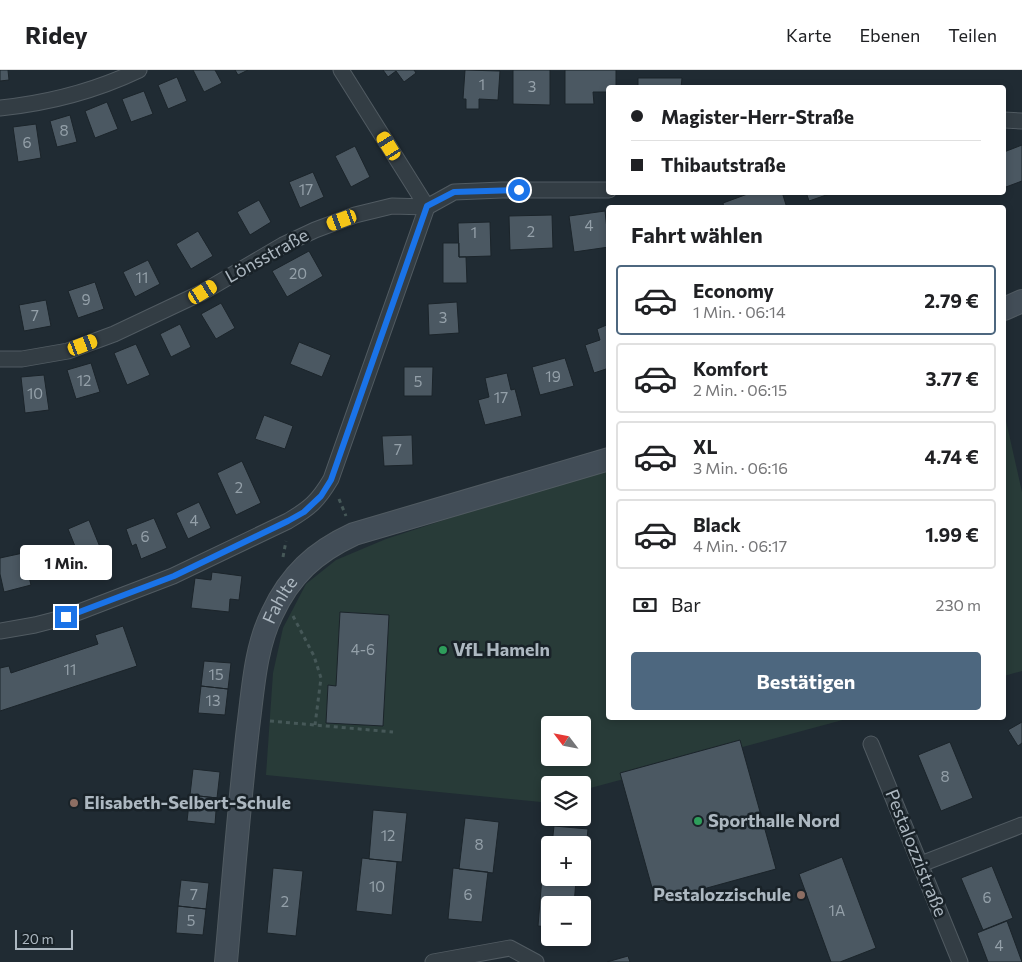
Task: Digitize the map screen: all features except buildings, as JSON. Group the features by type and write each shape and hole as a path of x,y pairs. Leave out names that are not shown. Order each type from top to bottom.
{"main road":[{"path":"1006,308 1022,301"},
{"name":"Fahlte","path":"226,962 249,720 257,666 263,636 278,602 293,578 309,561 333,544 354,534 606,460"}],"street":[{"path":"0,108 72,96 116,81 140,70"},
{"path":"341,70 427,206"},
{"path":"1006,120 1022,121"},
{"path":"0,631 66,617 174,576 288,521 304,512 321,496 331,480 427,206 454,192 606,190"},
{"name":"Lönsstraße","path":"0,360 22,359 68,351 114,334 203,292 283,245 315,230 355,215 392,206 427,206"},
{"name":"Pestalozzistraße","path":"871,744 960,962"},
{"path":"921,864 1022,825"},
{"path":"433,962 510,948 536,962"}],"path":[{"path":"331,480 354,534"},
{"path":"278,602 293,616 314,656 321,678 315,725"},
{"path":"249,720 393,732"}],"green space":[{"path":"1006,421 1022,492 1022,671 1006,675"},
{"name":"VfL Hameln","path":"606,467 606,720 843,720 591,788 591,776 541,776 541,802 266,775 273,673 283,628 306,584 336,560 386,539"}],"place":[{"name":"VfL Hameln","path":"443,650"},
{"name":"Elisabeth-Selbert-Schule","path":"74,803"},
{"name":"Sporthalle Nord","path":"698,821"},
{"name":"Pestalozzischule","path":"801,895"}],"route":[{"path":"66,617 174,576 288,521 304,512 321,496 331,480 427,206 454,192 519,190"}]}
